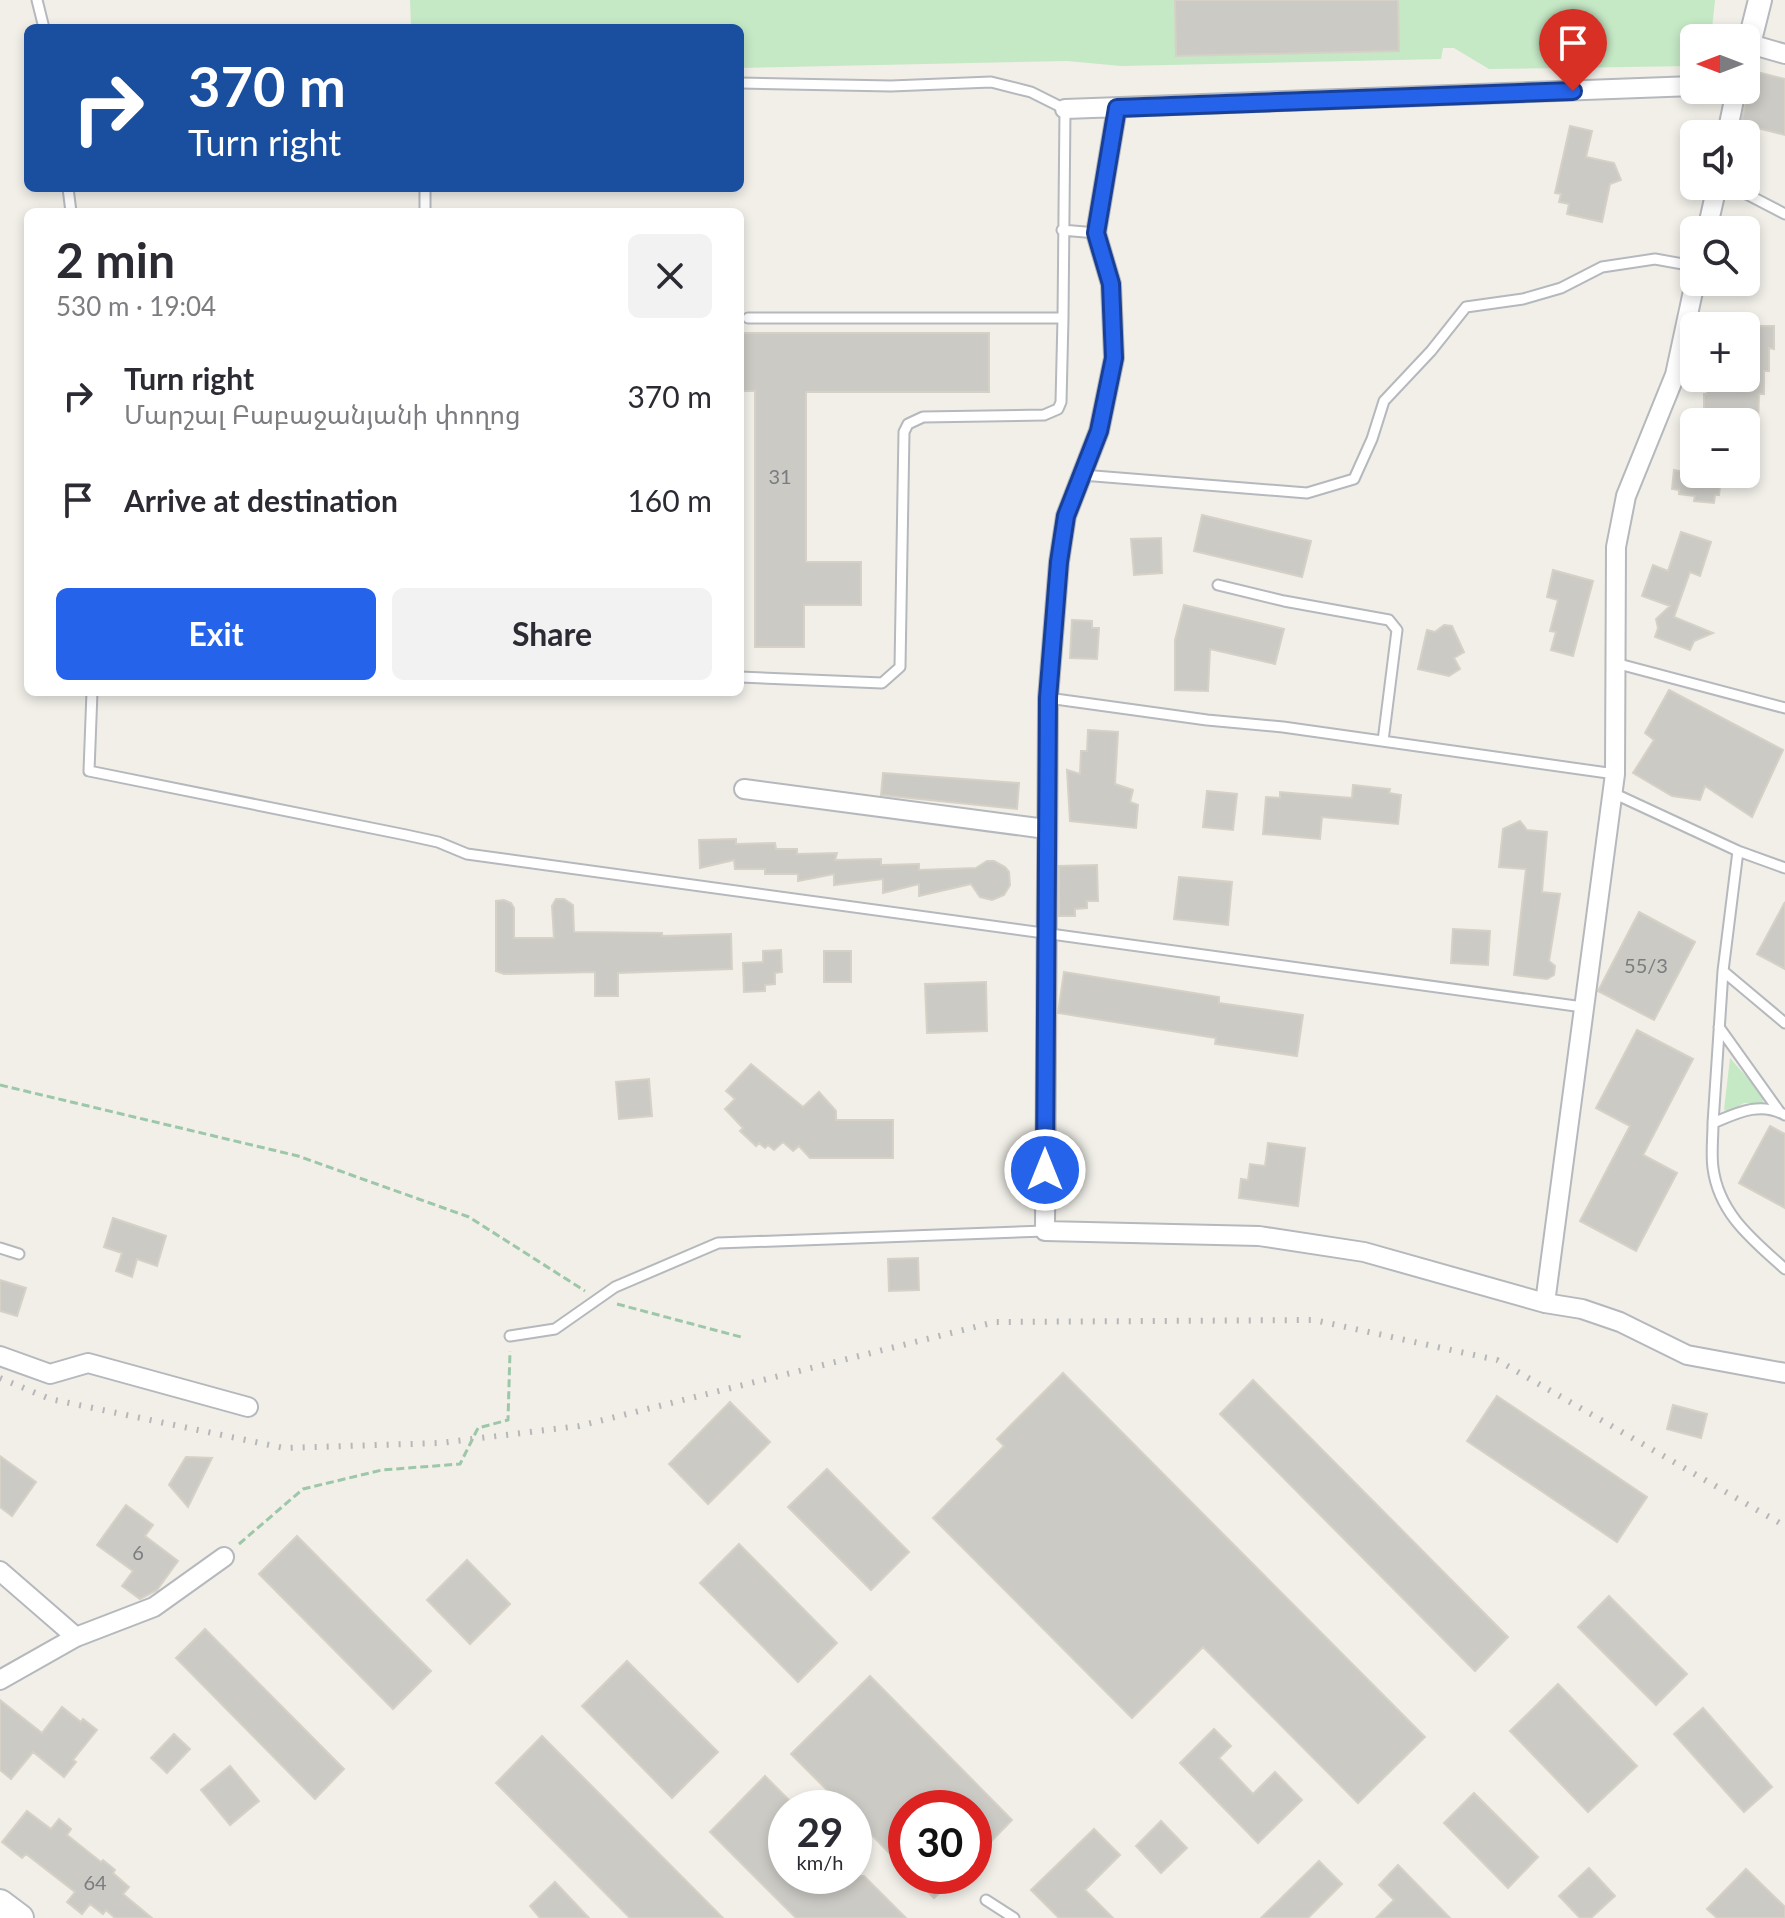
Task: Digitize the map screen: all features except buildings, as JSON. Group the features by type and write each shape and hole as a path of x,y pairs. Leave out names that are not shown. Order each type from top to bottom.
{"main road":[{"path":"0,1903 20,1918"}],"street":[{"path":"1754,24 1760,0"},
{"path":"1760,51 1785,54"},
{"path":"1065,109 1680,87"},
{"path":"1117,108 1096,233 1111,284 1114,358 1099,431 1066,516 1059,562 1048,698 1045,1231 1259,1236 1364,1252 1545,1303 1582,1309 1620,1322 1687,1355 1785,1373"},
{"path":"1545,1303 1614,784 1616,547 1626,496 1675,375 1692,296"},
{"path":"744,789 1046,829"},
{"path":"0,1356 50,1374 88,1363 248,1407"},
{"path":"0,1680 76,1637 154,1607 224,1557"},
{"path":"0,1571 76,1637"}],"lane":[{"path":"37,0 43,24"},
{"path":"744,83 891,86 991,82 1031,92 1065,109 1063,318 1061,402 1058,409 1044,415 923,417 908,424 904,432 900,667 882,683 744,677"},
{"path":"1758,200 1785,214"},
{"path":"1062,230 1096,233"},
{"path":"1082,475 1307,493 1354,479 1372,439 1384,401 1431,351 1466,307 1523,299 1561,288 1602,267 1655,259 1680,263"},
{"path":"748,318 1063,318"},
{"path":"1218,585 1284,601 1389,620 1397,630 1383,741"},
{"path":"1615,663 1785,708"},
{"path":"92,696 89,771 438,842 467,854 1583,1007"},
{"path":"1048,698 1383,741 1614,784 1738,851 1785,868"},
{"path":"1738,851 1723,971 1713,1168 1723,1206 1745,1233 1785,1269"},
{"path":"1723,971 1785,1023"},
{"path":"1719,1027 1782,1113"},
{"path":"1713,1123 1761,1107 1782,1113"},
{"path":"510,1336 555,1329 615,1287 718,1243 1045,1231"},
{"path":"0,1248 19,1254"},
{"path":"986,1900 1014,1918"}],"path":[{"path":"0,1085 298,1156 469,1217 598,1299 741,1337"},
{"path":"224,1557 303,1489 382,1470 460,1464 478,1428 508,1420 510,1336"}],"green space":[{"path":"410,0 1715,0 1712,24 1680,24 1680,66 1489,69 1454,48 1443,48 1441,59 1121,66 1067,61 744,68 744,24 411,24"},
{"path":"1730,1058 1764,1097 1763,1103 1744,1103 1729,1112 1724,1110"}],"railway":[{"path":"0,1378 50,1399 284,1448 440,1443 579,1426 995,1322 1314,1320 1497,1360 1785,1526"}],"route":[{"path":"1045,1170 1048,698 1059,562 1066,516 1099,431 1114,358 1111,284 1096,233 1117,108 1573,91"}]}
